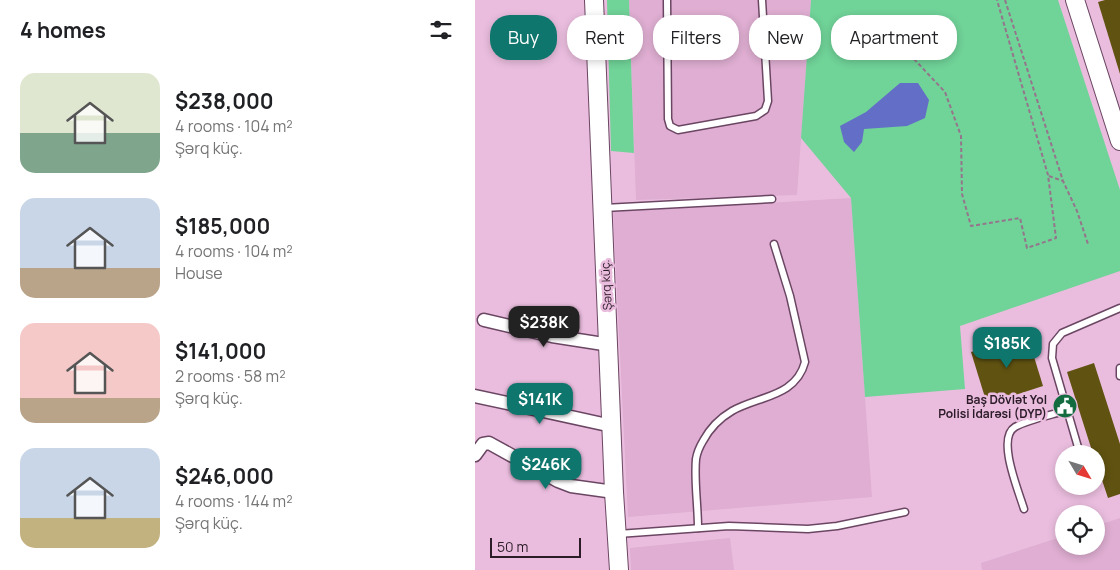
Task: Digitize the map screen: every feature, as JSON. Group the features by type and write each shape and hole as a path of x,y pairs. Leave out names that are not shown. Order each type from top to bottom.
{"street":[{"name":"Şərq küç.","path":"594,0 614,492 619,570"},
{"path":"1075,0 1120,140"},
{"path":"484,320 552,336 609,345"},
{"path":"475,396 612,426"},
{"path":"475,455 483,444 489,443 559,482 571,486 614,492"}],"lane":[{"path":"667,0 668,119 670,126 678,130 756,116 765,110 768,101 762,3 756,0"},
{"path":"602,208 772,199"},
{"path":"698,528 696,457 707,434 715,424 733,410 785,390 797,380 803,371 805,362 790,296 774,244"},
{"path":"1078,445 1052,358 1053,344 1062,333 1120,308"},
{"path":"1120,368 1120,376"},
{"path":"1024,509 1006,447 1008,435 1015,427 1068,410"},
{"path":"617,534 749,526 808,529 837,526 905,512"}],"path":[{"path":"914,60 945,92 961,136 962,194 971,226 1020,218 1027,248 1056,238 1048,176 997,0"},
{"path":"1005,0 1063,181 1077,211 1088,244"},
{"path":"1048,176 1063,181"}],"shaded area":[{"path":"629,0 811,0 810,15 749,15 749,60 807,60 797,195 636,200 631,60 643,60 643,15 630,15"},
{"path":"851,198 872,497 628,517 613,212"},
{"path":"1120,518 1120,570 982,570 981,563 1055,539 1055,555 1105,555 1105,523"},
{"path":"730,538 734,570 631,570 630,548"}],"green space":[{"path":"607,0 629,0 629,15 607,15"},
{"path":"811,0 1058,0 1120,190 1120,271 960,326 965,389 865,397 851,198 801,138 807,60 821,60 821,15 810,15"},
{"path":"609,60 631,60 634,153 611,151"}],"water":[{"path":"900,83 918,83 929,100 925,118 907,126 864,129 862,142 854,152 844,142 840,126 866,112"}],"building":[{"path":"1120,0 1120,74 1098,2"},
{"path":"1027,334 1043,386 987,404 971,352"},
{"path":"1094,363 1120,444 1120,494 1108,498 1105,489 1105,445 1090,445 1067,372"}],"place":[{"name":"Baş Dövlət Yol Polisi İdarəsi (DYP)","path":"1065,406"}]}
